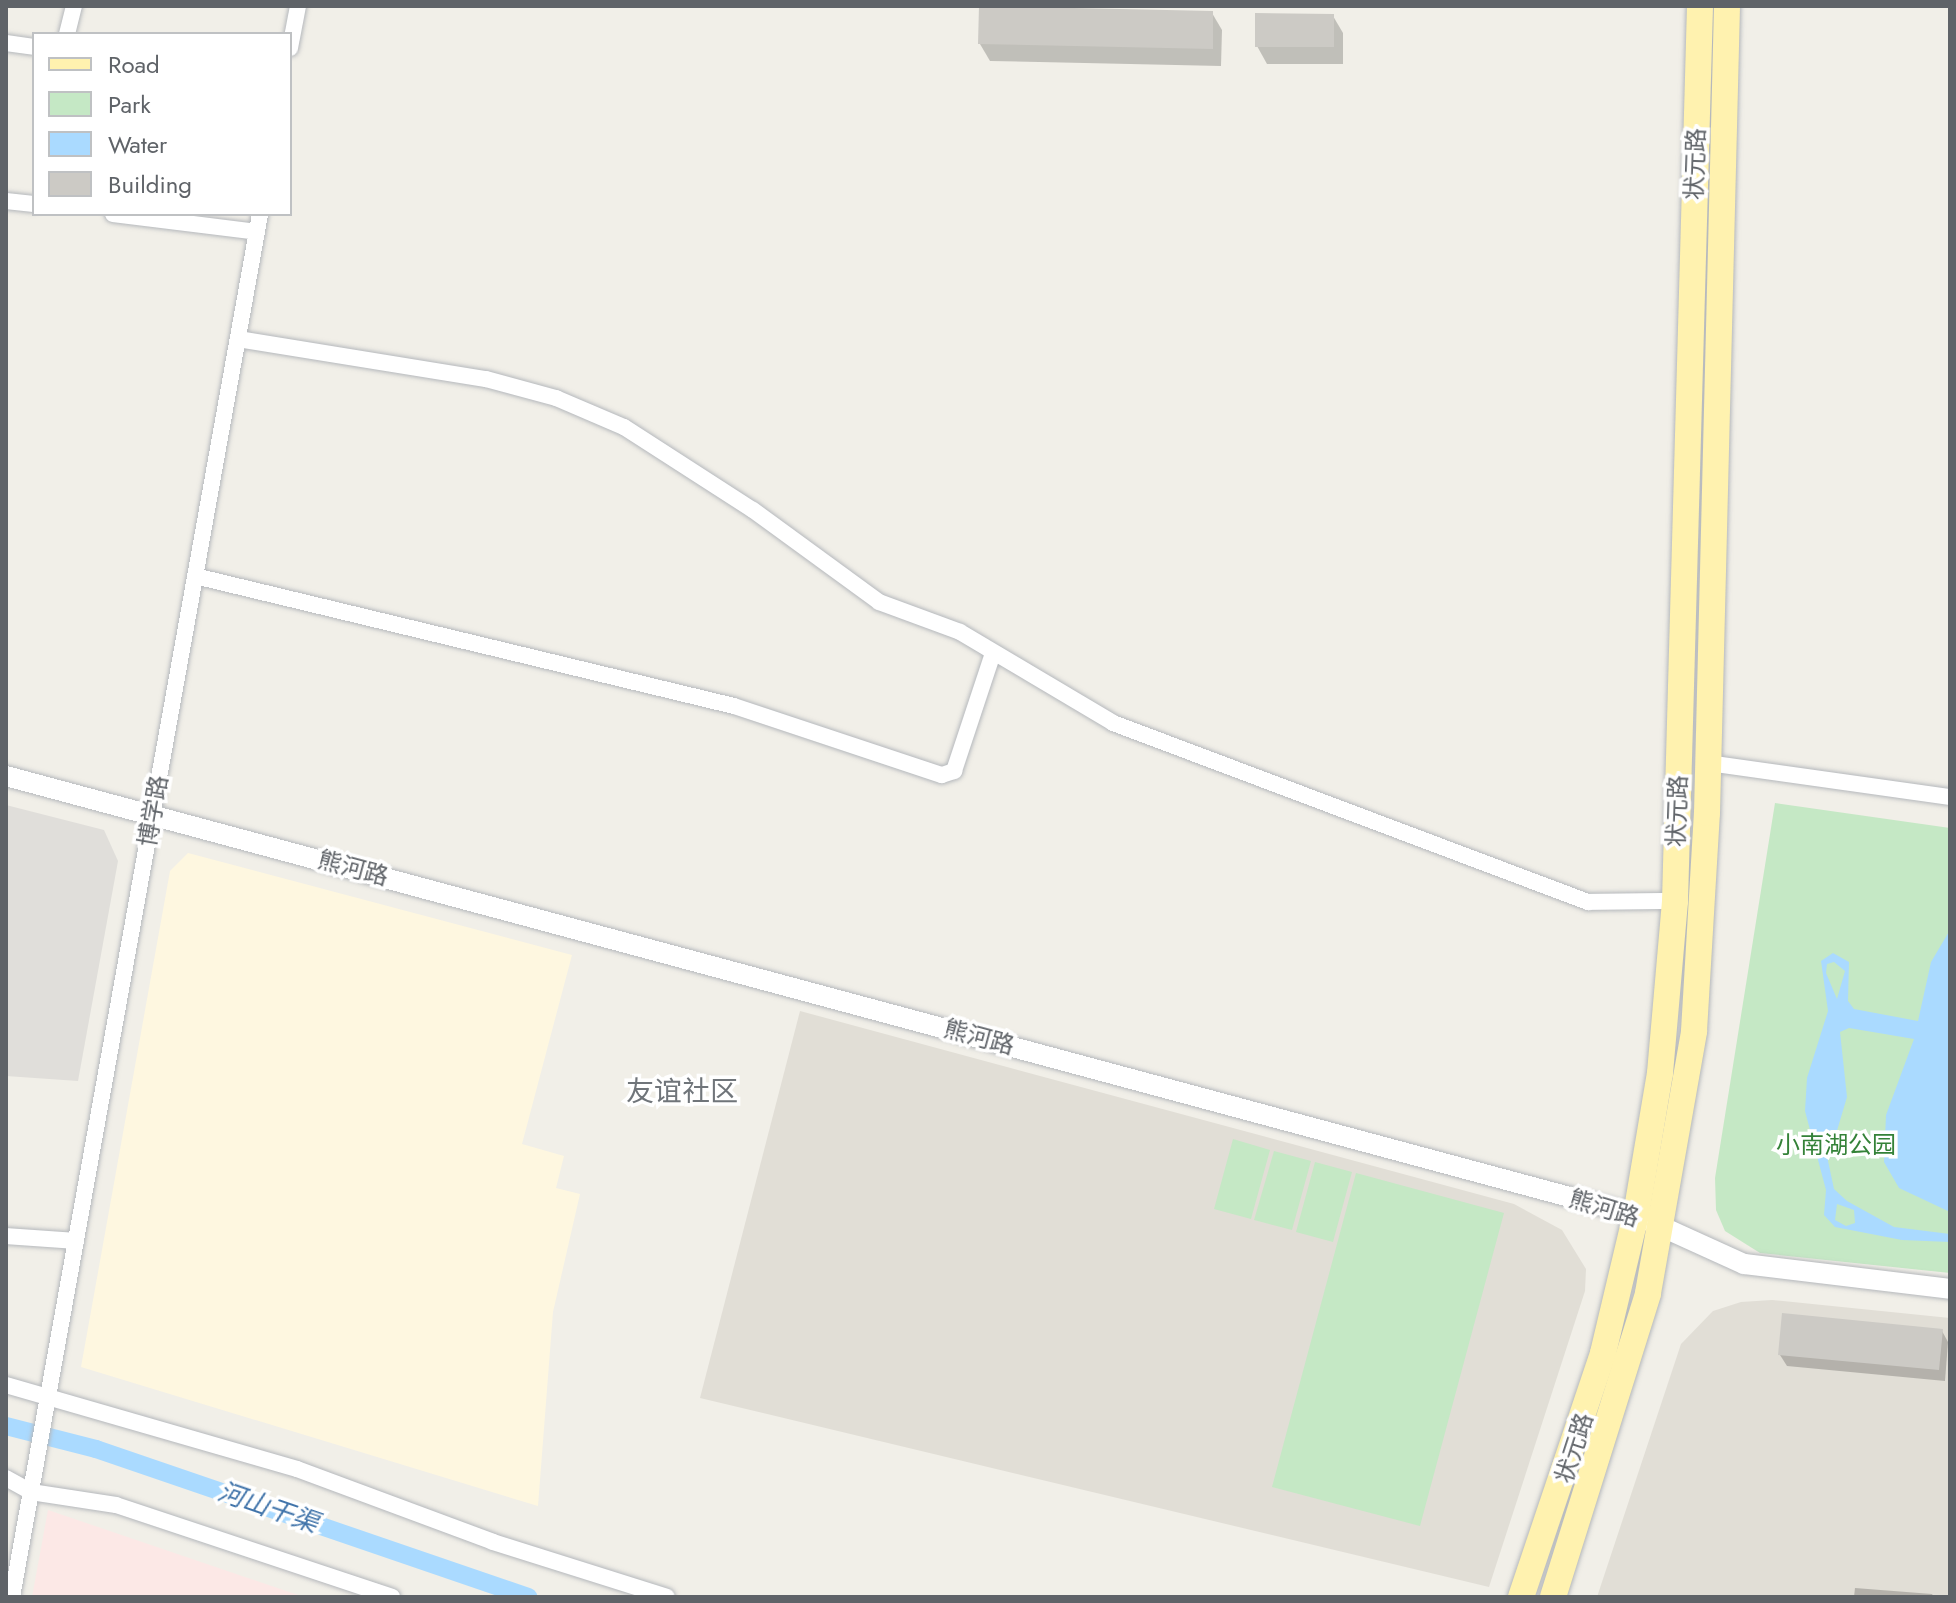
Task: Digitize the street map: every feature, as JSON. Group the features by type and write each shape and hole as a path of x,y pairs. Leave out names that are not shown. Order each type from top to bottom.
{"main road":[{"name":"状元路","path":"1521,1597 1586,1414 1636,1215 1660,1073 1675,901 1700,6"},
{"name":"状元路","path":"1553,1597 1608,1435 1662,1227 1700,972 1727,6"}],"street":[{"path":"68,32 74,6"},
{"path":"292,38 298,6"},
{"path":"6,43 32,47"},
{"path":"6,201 32,204"},
{"path":"129,216 257,232"},
{"name":"博学路","path":"32,1488 260,216"},
{"path":"238,339 486,379 570,404 624,427 753,510 879,602 960,632 1113,723 1286,791 1384,822 1522,880 1588,902 1675,901"},
{"path":"195,576 721,703 942,775 954,771 993,653"},
{"path":"1708,763 1950,797"},
{"name":"熊河路","path":"6,776 1636,1215 1744,1264 1950,1289"},
{"path":"6,1236 76,1241"},
{"path":"6,1385 47,1402 297,1469 493,1542 667,1597"},
{"path":"6,1478 32,1488 116,1505 392,1597"},
{"path":"12,1597 32,1488"}],"shaded area":[{"path":"6,805 104,830 118,861 78,1081 6,1076"},
{"path":"188,853 572,955 522,1144 564,1156 556,1188 580,1194 553,1312 538,1506 81,1367 170,871"},
{"path":"800,1011 1514,1204 1562,1230 1586,1269 1585,1291 1489,1587 700,1398"},
{"path":"1772,1300 1950,1318 1950,1597 1597,1597 1681,1344 1713,1311 1741,1302"},
{"path":"48,1510 304,1597 32,1597"}],"green space":[{"name":"小南湖公园","path":"1775,803 1950,828 1950,1273 1760,1253 1725,1231 1716,1210 1715,1178"},
{"path":"1233,1139 1270,1150 1251,1219 1214,1209"},
{"path":"1274,1151 1311,1161 1292,1230 1254,1220"},
{"path":"1315,1162 1352,1172 1333,1242 1296,1232"},
{"path":"1356,1173 1504,1213 1420,1526 1272,1487"}],"water":[{"path":"1950,930 1950,1212 1899,1188 1884,1162 1886,1115 1914,1039 1849,1028 1840,1032 1847,1097 1828,1161 1834,1189 1847,1201 1894,1227 1950,1234 1950,1242 1902,1240 1835,1227 1824,1215 1826,1190 1805,1111 1807,1078 1828,1011 1821,961 1833,953 1849,962 1848,1001 1854,1009 1918,1021 1931,962","holes":["1834,962 1845,971 1837,999 1826,973 1827,964","1837,1204 1854,1210 1855,1223 1846,1226 1835,1220"]}],"building":[{"path":"979,6 1213,11 1213,49 978,44"},
{"path":"1255,13 1334,14 1334,47 1255,47"},
{"path":"1782,1313 1943,1329 1939,1370 1778,1355"}],"waterway":[{"name":"河山干渠","path":"6,1426 96,1449 528,1597"}],"district":[{"name":"友谊社区","path":"682,1092"}]}
